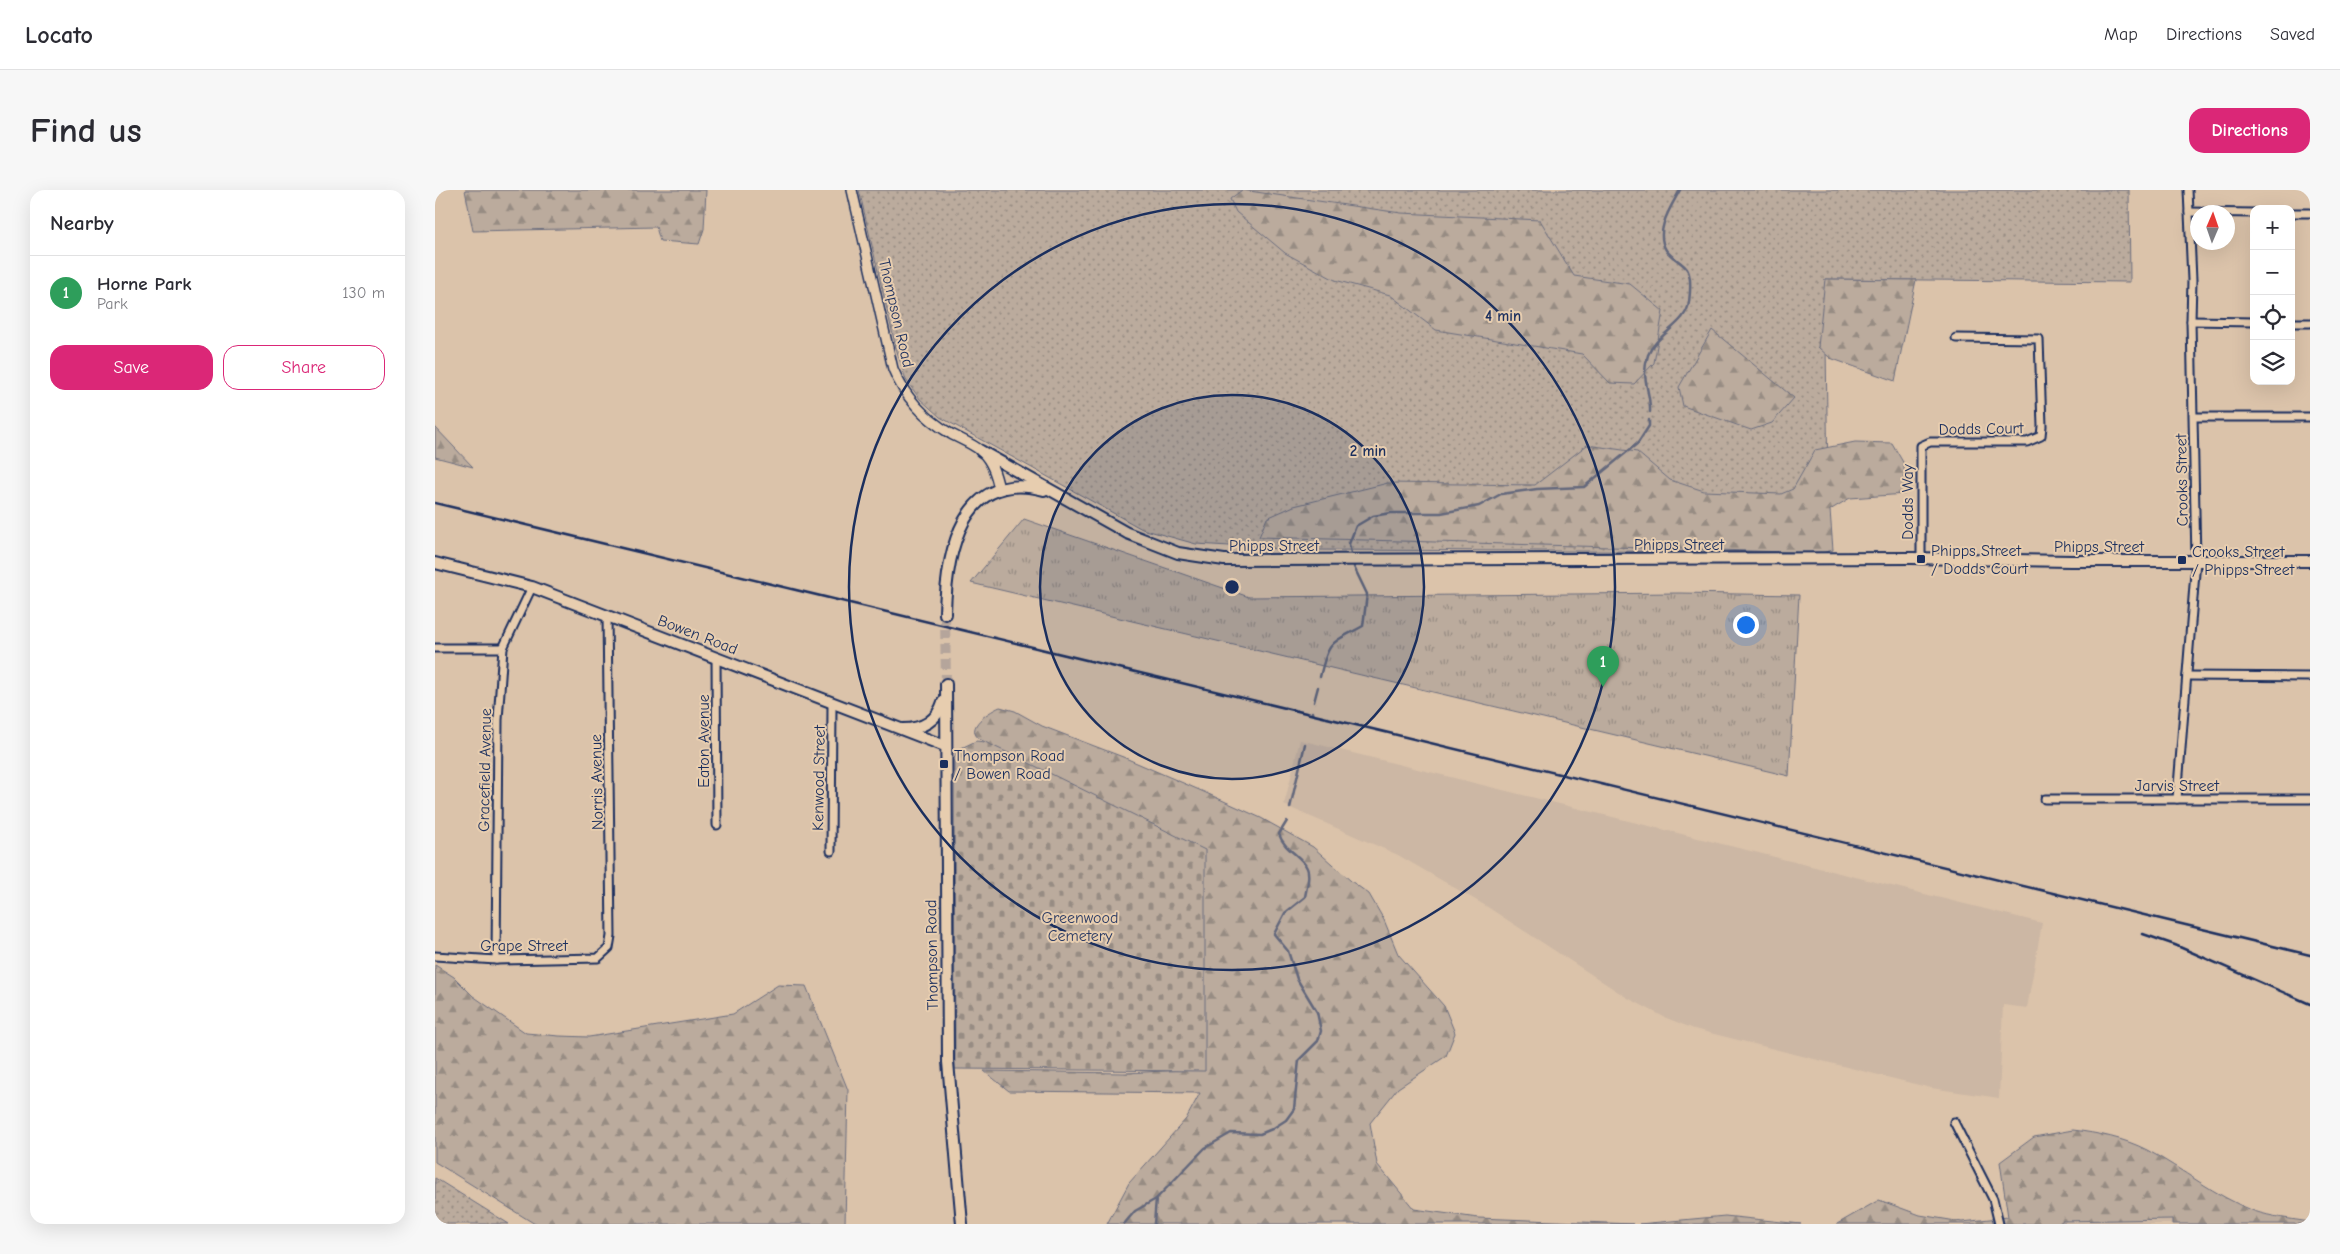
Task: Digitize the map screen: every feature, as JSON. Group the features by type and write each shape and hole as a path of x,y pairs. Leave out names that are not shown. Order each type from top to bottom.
{"main road":[{"path":"981,451 1061,497"},
{"path":"945,614 947,571 959,532 976,504 986,494 999,489 1034,488 1061,497"},
{"name":"Phipps Street","path":"1061,497 1127,533 1157,546 1178,553 1224,560 1921,559 2310,561"},
{"name":"Bowen Road","path":"435,563 532,587 607,614 833,704 945,746"},
{"name":"Thompson Road","path":"885,724 913,729 928,724 942,707 946,687 947,1062 962,1224"}],"street":[{"name":"Thompson Road","path":"852,190 893,369 899,385 912,403 927,418 981,451 991,464 999,489"},
{"name":"Crooks Street","path":"2177,799 2196,560 2189,190"},
{"path":"2189,212 2250,213"},
{"path":"2295,213 2310,213"},
{"path":"2191,321 2250,322"},
{"path":"2295,323 2310,323"},
{"name":"Dodds Court","path":"1921,446 1930,442 2027,442 2041,436 2043,417 2039,339 1956,338"},
{"path":"2194,417 2310,418"},
{"name":"Dodds Way","path":"1921,446 1921,559"},
{"name":"Gracefield Avenue","path":"496,960 498,720 503,648 532,587"},
{"name":"Norris Avenue","path":"607,614 611,936 609,948"},
{"path":"435,648 503,648"},
{"name":"Eaton Avenue","path":"716,657 717,825"},
{"path":"2187,676 2310,677"},
{"name":"Kenwood Street","path":"831,851 833,704"},
{"name":"Jarvis Street","path":"2045,799 2310,799"},
{"name":"Grape Street","path":"435,956 496,960 598,958 609,948"},
{"path":"1954,1122 1993,1199 1999,1224"}],"shaded area":[{"path":"1300,740 2042,923 2027,1008 2003,1005 1999,1098 1931,1088 1694,1029 1664,1017 1626,997 1486,906 1398,855 1284,805"},
{"path":"2172,1219 2172,1224 2058,1224 2062,1221"}],"green space":[{"path":"465,190 706,190 704,229 699,244 660,241 656,227 473,231"},
{"path":"859,190 2129,190 2130,282 1825,279 1829,552 1297,550 1196,544 1142,529 940,417 920,399 906,380 896,348"},
{"path":"1242,190 1401,213 1540,220 1574,276 1630,284 1663,311 1654,363 1634,384 1610,383 1582,354 1436,330 1390,295 1335,280 1285,253 1236,212 1230,199"},
{"path":"1825,279 1916,280 1895,381 1830,358 1818,347"},
{"path":"1712,330 1794,398 1772,423 1751,430 1683,406 1679,387"},
{"path":"435,427 473,467 435,457"},
{"path":"1855,442 1892,443 1904,464 1905,494 1850,498 1830,510 1833,550 1822,553 1259,537 1267,518 1294,506 1388,483 1535,485 1587,445 1637,452 1670,480 1704,491 1781,494 1793,489 1815,450"},
{"path":"1024,519 1249,597 1680,593 1799,595 1789,776 971,583"},
{"path":"1000,707 1015,711 1042,726 1123,757 1261,818 1313,847 1351,881 1369,894 1384,920 1398,954 1444,1006 1455,1033 1446,1056 1398,1088 1370,1123 1377,1164 1414,1209 1478,1218 1633,1224 1107,1224 1129,1183 1186,1119 1200,1093 1009,1091 984,1071 1125,1073 1204,1069 985,742 978,738 975,733 978,723 988,713"},
{"name":"Greenwood Cemetery","path":"976,741 985,742 1025,761 1205,850 1205,1071 955,1069 954,759 957,750"},
{"path":"435,965 454,977 473,996 526,1033 559,1036 589,1037 733,1014 778,985 806,986 848,1090 845,1224 535,1224 435,1162"},
{"path":"2073,1130 2129,1142 2160,1157 2212,1190 2240,1205 2261,1213 2310,1222 2310,1224 2172,1224 2172,1219 2062,1221 2058,1224 1837,1224 1879,1200 1920,1215 1962,1222 2008,1217 2000,1162 2034,1137"},
{"path":"435,1178 509,1224 435,1224"},
{"path":"1725,1216 1801,1224 1639,1224"}],"waterway":[{"path":"1650,412 1645,378 1648,355 1657,341 1683,317 1689,302 1690,282 1688,271 1666,250 1662,235 1668,211 1680,190"},
{"path":"1351,553 1349,544 1356,526 1373,516 1391,513 1441,513 1479,506 1501,494 1537,489 1584,487 1638,443 1649,426 1649,420"},
{"path":"1320,677 1326,656 1333,644 1363,626 1367,594 1354,567"},
{"path":"1314,702 1318,687"},
{"path":"1290,808 1305,744"},
{"path":"1124,1224 1135,1211 1156,1199 1205,1148 1231,1133 1260,1134 1272,1129 1286,1120 1294,1109 1299,1060 1318,1041 1321,1031 1317,1012 1297,979 1288,951 1274,934 1285,913 1305,897 1308,879 1308,871 1304,863 1281,840 1279,834 1287,821"},
{"path":"1154,1224 1156,1199"}],"tunnel":[{"path":"945,614 946,684"}],"railway":[{"path":"435,503 2310,955"},
{"path":"2143,934 2175,945 2310,1004"}],"place":[{"name":"Phipps Street / Dodds Court","path":"1921,559"},
{"name":"Crooks Street / Phipps Street","path":"2182,560"},
{"name":"Horne Park","path":"1603,687"},
{"name":"Thompson Road / Bowen Road","path":"944,764"}]}
